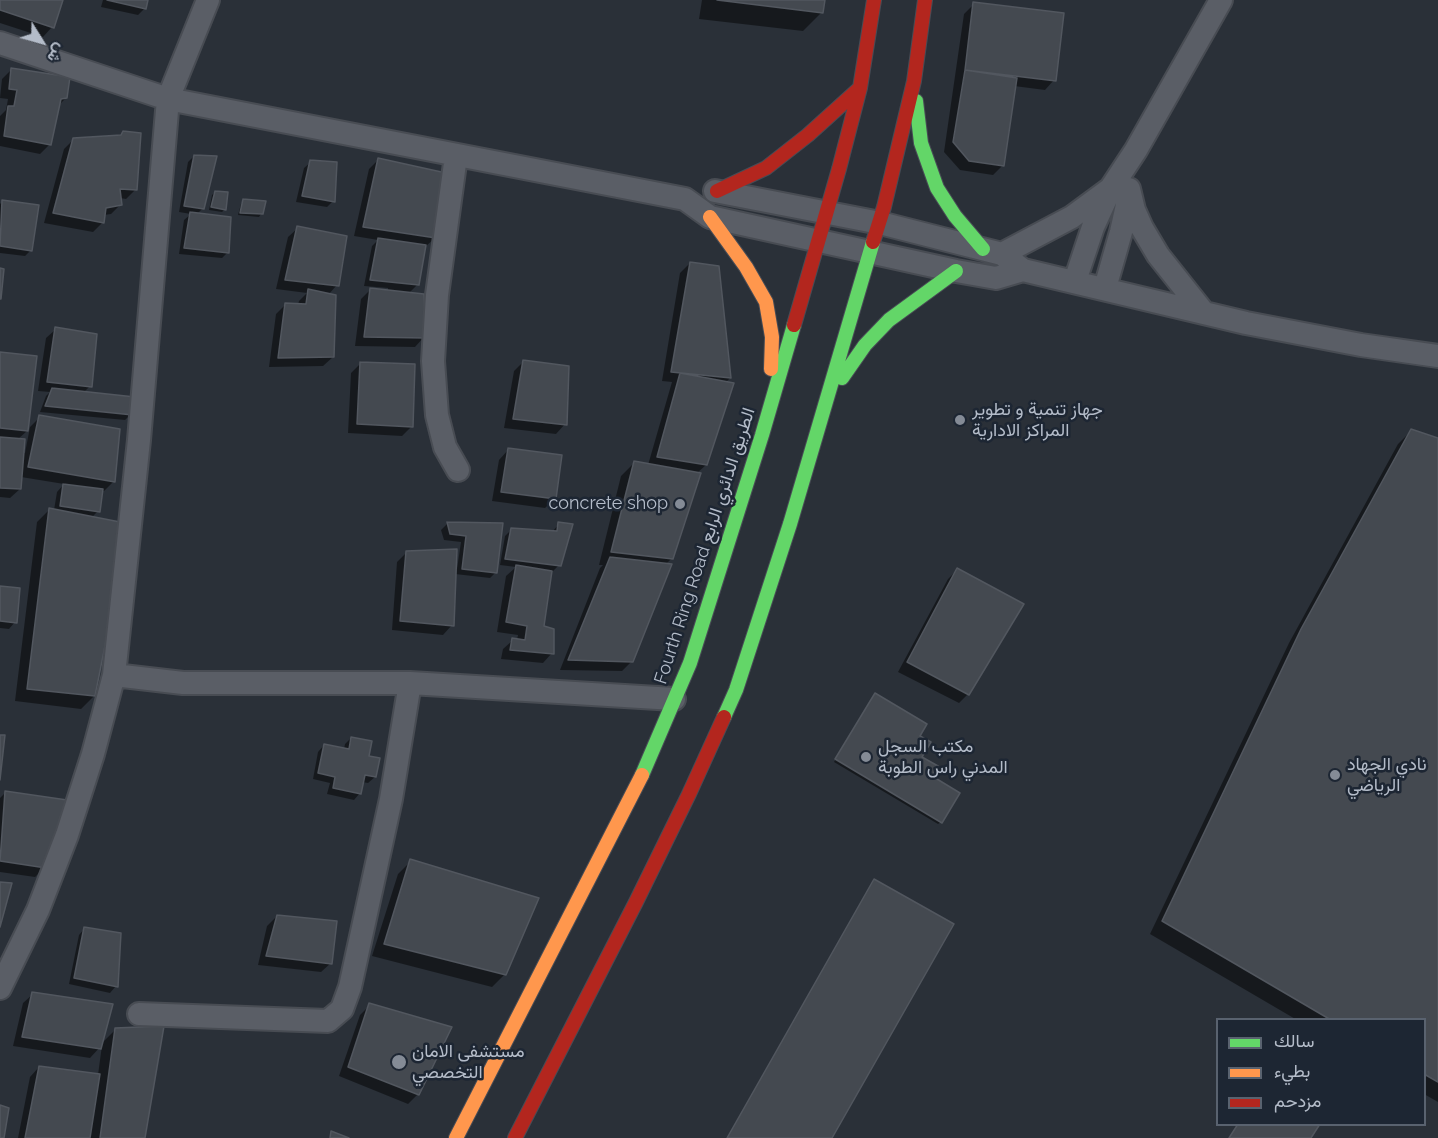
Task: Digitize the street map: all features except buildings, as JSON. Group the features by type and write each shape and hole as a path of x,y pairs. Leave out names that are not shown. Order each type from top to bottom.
{"main road":[{"name":"Fourth Ring Road الطريق الدائري الرابع","path":"456,1138 634,791 690,663 762,435 827,212 860,88 874,0"},
{"path":"515,1138 641,892 689,794 735,690 790,524 880,223 914,81 925,0"},
{"path":"914,81 921,143 937,188 956,216 992,252"},
{"path":"717,191 766,168 808,135 860,88"},
{"path":"710,217 746,267 766,302 772,337 771,371 762,435"},
{"path":"825,405 865,345 889,320 956,271"}],"street":[{"path":"0,988 38,910 67,836 93,754 114,675 139,441 168,99 208,0"},
{"path":"1075,281 1093,227 1120,189 1136,150 1221,0"},
{"path":"0,43 168,99 685,199 717,191 827,212 992,252 1023,270 1204,313 1361,345 1438,356"},
{"path":"456,156 437,296 433,361 437,415 445,447 458,470"},
{"path":"992,252 1072,217 1120,189"},
{"path":"1105,288 1121,232 1120,189"},
{"path":"1120,189 1158,255 1204,313"},
{"path":"685,199 710,217 870,253 996,278 1023,270"},
{"path":"114,675 183,683 410,683 674,699"},
{"path":"139,1014 328,1021 342,1010 350,987 391,799 410,683"}],"traffic: fast":[{"path":"916,101 921,143 937,188 955,216 983,249"},
{"path":"724,717 736,690 790,524 873,242"},
{"path":"842,378 865,345 889,320 956,271"},
{"path":"642,775 690,663 794,325"}],"traffic: slow":[{"path":"710,217 746,267 766,302 772,337 771,369"},
{"path":"456,1138 642,775"}],"traffic: jam":[{"path":"794,325 860,88 874,0"},
{"path":"873,242 884,207 914,81 925,0"},
{"path":"717,191 766,168 808,135 860,88"},
{"path":"515,1138 636,902 724,717"}],"place":[{"name":"جهاز تنمية و تطوير المراكز الادارية","path":"960,420"},
{"name":"concrete shop","path":"680,504"},
{"name":"مكتب السجل المدني راس الطوبة","path":"866,757"},
{"name":"نادي الجهاد الرياضي","path":"1335,775"},
{"name":"مستشفى الامان التخصصي","path":"399,1062"}]}
